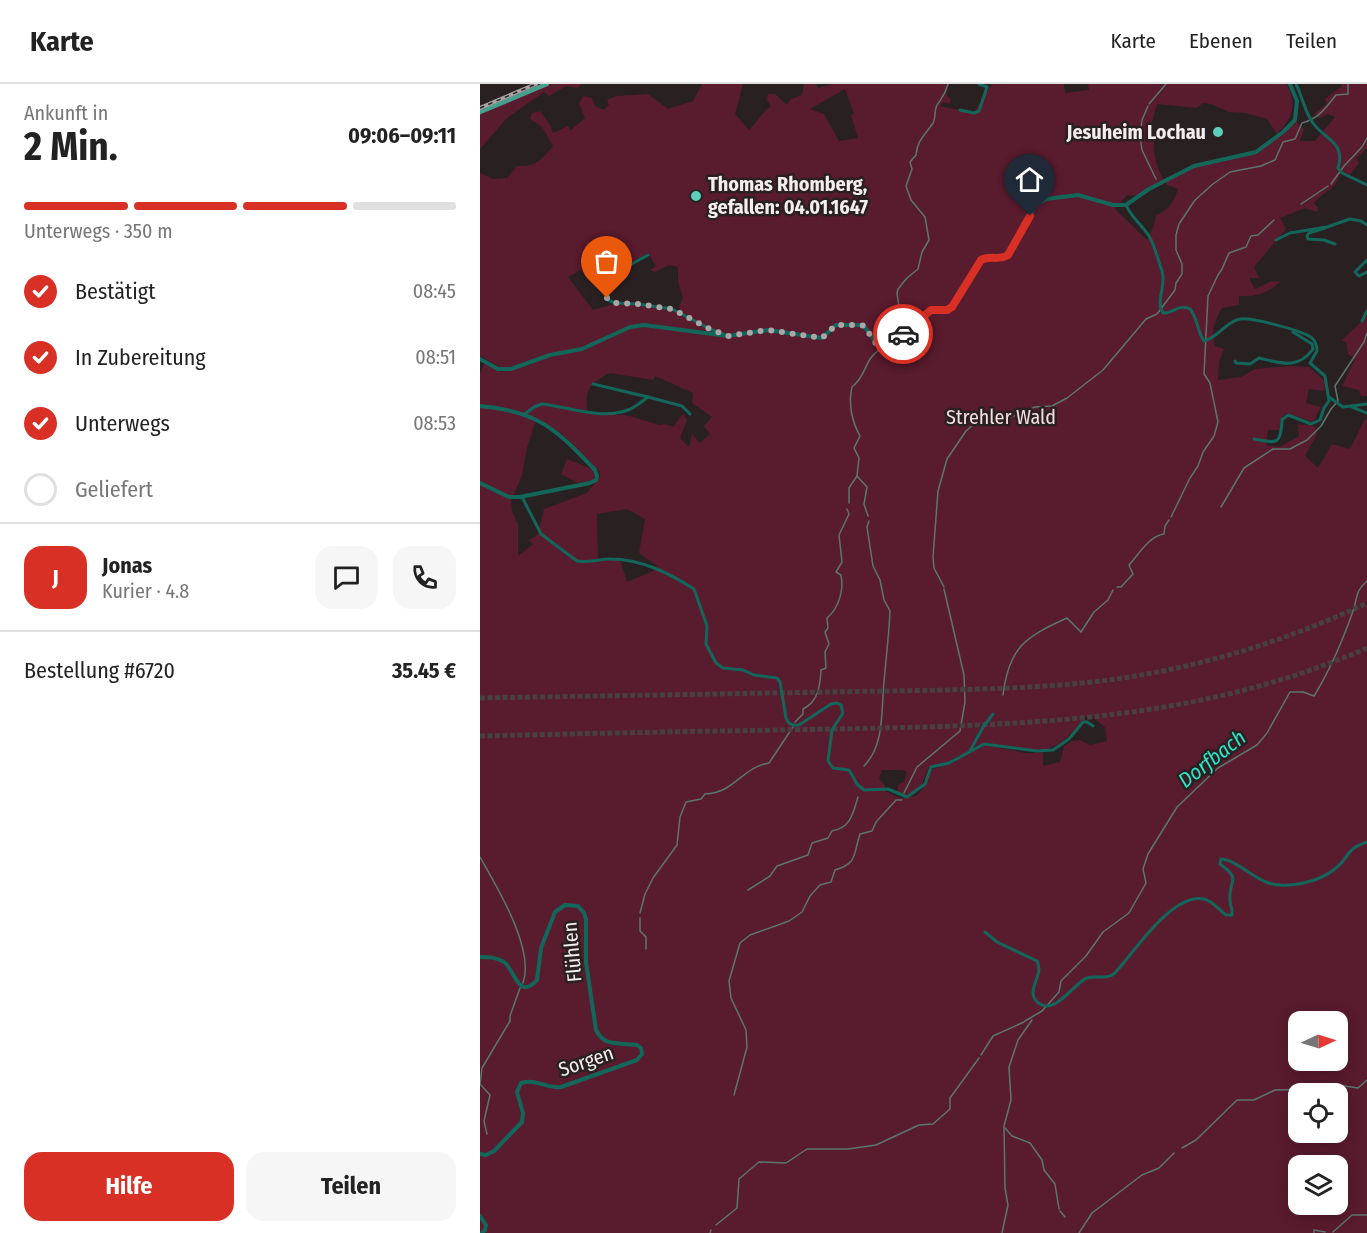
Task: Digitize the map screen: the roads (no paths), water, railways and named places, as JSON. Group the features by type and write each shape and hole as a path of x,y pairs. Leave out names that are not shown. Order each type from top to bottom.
{"main road":[{"path":"480,112 547,84"}],"street":[{"path":"960,110 974,113 979,111 987,87 979,84"},
{"path":"480,359 498,369 511,369 550,356 582,349 621,330 636,326 661,326 728,336 768,330 822,338 836,325 862,325 873,341 882,348 889,347 929,312 947,310 952,307 981,260 988,257 1002,258 1008,255 1036,206 1042,200 1078,195 1113,205 1126,205 1149,189 1194,166 1250,154 1263,148 1289,128 1295,120 1297,101 1290,84"},
{"path":"1296,84 1311,120 1337,144 1340,157 1338,168 1342,173 1367,185"},
{"path":"1126,205 1129,213 1149,236 1162,271 1163,286 1160,306 1164,313 1181,307 1190,309 1197,320 1204,341 1238,319 1252,320 1292,330 1308,336 1316,344 1317,351 1310,365 1325,376 1329,397 1317,423 1311,424 1288,416 1282,420 1282,435 1279,439 1273,442 1254,439"},
{"path":"1335,244 1324,240 1308,239 1307,236 1309,233 1354,219 1367,225"},
{"path":"1276,240 1300,231 1327,227"},
{"path":"648,255 606,278 608,300 615,303 672,309 728,336"},
{"path":"1367,260 1355,272 1359,276 1367,272"},
{"path":"1362,321 1367,310"},
{"path":"1235,361 1250,364 1259,358 1293,364 1302,361 1312,349 1312,344 1292,330"},
{"path":"593,384 682,406 690,414"},
{"path":"525,414 542,404 593,412 623,412 648,397"},
{"path":"1329,397 1337,404 1367,413"},
{"path":"1351,407 1367,404"},
{"path":"480,406 535,418 561,435 597,474 596,480 590,483 522,497 510,497 480,483"},
{"path":"522,497 541,534 581,562 609,559 633,561 663,570 694,589 707,627 706,644 716,663 723,668 777,678 780,682 786,718 791,724 803,723 831,704 842,705 843,712 832,730 828,762 833,768 849,770 861,789 867,791 888,789 902,797 907,797 925,784 931,767 946,764 984,744 1037,751 1053,750 1069,740 1083,722 1093,726"},
{"path":"970,752 982,727 993,714"},
{"path":"985,932 995,941 1037,961 1040,969 1033,994 1037,1002 1047,1006 1058,1002 1086,979 1112,976 1152,930 1182,904 1193,900 1206,900 1226,915 1232,915 1229,899 1233,884 1232,876 1230,871 1220,864 1221,859 1229,861 1265,882 1291,885 1304,883 1334,870 1350,850 1367,842"},
{"name":"Flühlen","path":"480,957 491,957 501,961 507,965 520,985 531,986 537,980 541,948 551,920 558,909 565,905 578,906 585,916 586,962 593,1010"},
{"name":"Sorgen","path":"480,1154 486,1155 494,1151 522,1122 523,1113 517,1095 521,1083 531,1081 558,1087 639,1058 641,1051 637,1045 610,1043 600,1037 596,1030 593,1010"},
{"path":"480,1215 486,1225 482,1233"}],"waterway":[{"path":"884,343 899,306 898,289 918,269 922,252 929,240 925,217 911,200 906,186 912,169 910,162 916,155 920,141 933,123 936,107 948,84"},
{"path":"1149,104 1166,84"},
{"path":"944,587 934,568 933,557 938,491 947,459 966,431 973,425 997,423 1035,407 1052,406 1067,398 1103,370 1146,319 1157,314 1175,290 1176,283 1182,274 1182,264 1176,250 1176,235 1179,224 1195,200 1230,172 1261,166 1275,160 1283,142 1295,139 1302,123 1317,116 1336,95 1348,94 1348,84"},
{"path":"1148,106 1142,120 1140,136 1142,150 1156,179"},
{"path":"1331,184 1367,138"},
{"path":"1301,204 1328,186"},
{"path":"1171,517 1203,452 1214,436 1218,422 1210,383 1204,374 1208,296 1229,253 1246,247 1251,236 1258,235 1274,220"},
{"path":"1221,507 1244,468 1273,449 1290,449 1307,440 1321,426 1338,401 1335,386 1364,342 1367,333"},
{"path":"849,503 849,488 857,476 859,458 854,448 860,436 852,412 850,399 852,387 861,377 870,359 879,350"},
{"path":"857,476 867,487 864,504 868,516"},
{"path":"795,722 803,714 803,709 815,697 821,670 826,668 825,652 829,644 825,632 828,628 827,618 835,609 841,593 841,575 836,572 842,562 839,535 849,514 847,509"},
{"path":"1117,587 1121,587 1133,574 1129,565 1149,542 1164,534 1169,520"},
{"path":"864,766 876,748 881,727 890,611 873,566 867,527 869,521"},
{"name":"Dorfbach","path":"1025,1021 1042,1011 1059,992 1061,981 1086,956 1103,932 1129,913 1146,883 1143,869 1148,854 1177,807 1218,768 1257,745 1267,733 1290,692 1303,692 1314,696 1340,645 1358,592 1367,581"},
{"path":"904,793 917,767 960,731 965,702 964,675 944,589"},
{"path":"1003,695 1010,665 1015,655 1030,638 1067,618 1081,632 1094,612 1108,600 1113,590"},
{"path":"640,913 645,894 653,878 677,845 680,817 686,802 701,799 705,794 724,789 752,769 769,763 793,727"},
{"path":"748,890 770,876 777,866 808,855 812,843 828,838 832,831 843,827 850,819 858,797"},
{"path":"734,1095 747,1047 746,1030 731,998 729,981 740,943 750,935 789,921 802,912 810,896 820,885 831,882 835,870 851,861 860,834 872,831 876,822 896,800 902,800"},
{"path":"480,857 504,901 519,936 524,953 523,983"},
{"path":"640,918 640,931 646,937 646,949"},
{"path":"487,1134 484,1121 490,1095 480,1084 482,1068 510,1021 520,988"},
{"path":"1002,1233 1008,1205 1005,1188 1004,1126 1011,1100 1009,1067 1018,1040 1032,1020"},
{"name":"Dorfbach","path":"981,1055 993,1036 1024,1022"},
{"name":"Dorfbach","path":"716,1225 737,1208 739,1179 759,1162 786,1163 807,1149 848,1149 876,1145 919,1125 933,1124 950,1109 950,1098 979,1058"},
{"path":"1182,1148 1196,1140 1237,1100 1254,1100 1275,1090 1327,1089 1338,1085 1358,1088 1367,1080"},
{"path":"1005,1128 1012,1136 1030,1143 1042,1160 1044,1170 1055,1184 1059,1209"},
{"path":"1079,1233 1092,1213 1142,1175 1159,1168 1174,1153"},
{"path":"1060,1211 1065,1217"},
{"path":"1333,1232 1352,1215 1367,1215"},
{"path":"1314,1233 1314,1230 1325,1232"}],"tunnel":[{"path":"480,698 961,690 1093,682 1164,671 1233,654 1301,631 1367,603"},
{"path":"480,736 974,725 1107,715 1173,706 1238,692 1302,673 1367,648"}],"railway":[{"path":"480,108 536,84"}],"place":[{"name":"Jesuheim Lochau","path":"1218,132"},
{"name":"Thomas Rhomberg, gefallen: 04.01.1647","path":"696,196"}],"park label":[{"name":"Strehler Wald","path":"1001,417"}]}
